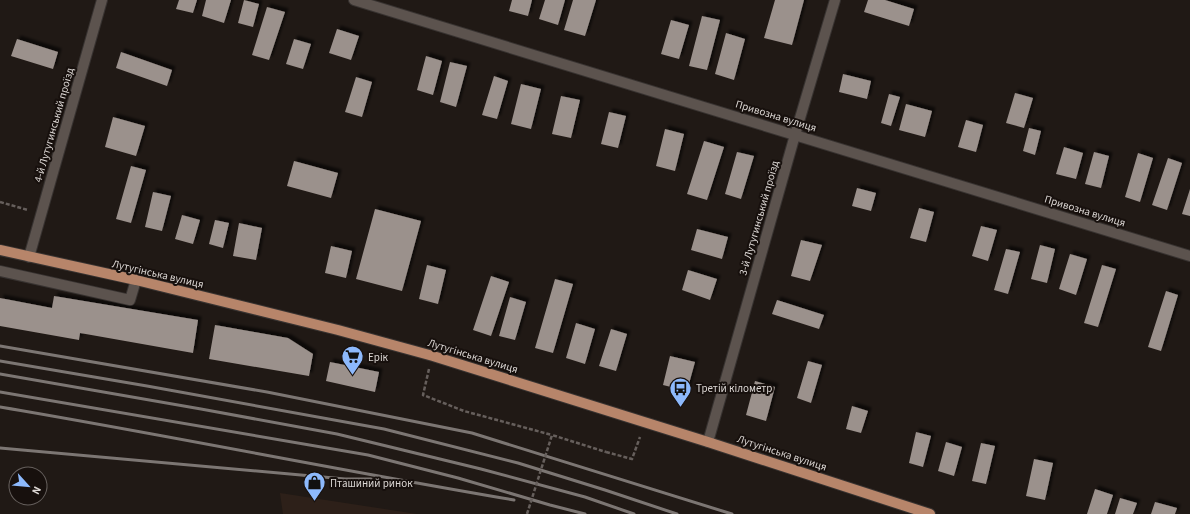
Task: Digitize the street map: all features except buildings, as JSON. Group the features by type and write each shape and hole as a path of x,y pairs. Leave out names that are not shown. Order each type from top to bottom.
{"main road":[{"name":"Лутугінська вулиця","path":"0,250 136,280 338,330 433,356 708,442 930,514"}],"street":[{"name":"4-й Лутугинський проїзд","path":"29,257 102,0"},
{"name":"Привозна вулиця","path":"354,0 1190,256"},
{"name":"3-й Лутугинський проїзд","path":"708,442 835,0"},
{"path":"0,271 130,300 136,280"}],"path":[{"path":"0,202 41,214"},
{"path":"433,356 423,395 464,411 632,459 645,422"},
{"path":"527,514 552,435"}],"shaded area":[{"name":"Пташиний ринок","path":"280,493 417,514 283,514"}],"railway":[{"path":"0,346 267,392 472,433 732,514"},
{"path":"0,361 384,429 518,463 677,514"},
{"path":"0,374 337,434 481,469 585,497 634,514"},
{"path":"0,392 368,455 458,478 585,514"},
{"path":"0,407 514,500"},
{"path":"0,448 345,479 371,479"}],"place":[{"name":"Ерік","path":"352,376"},
{"name":"Третій кілометр","path":"680,408"},
{"name":"Пташиний ринок","path":"315,502"}]}
